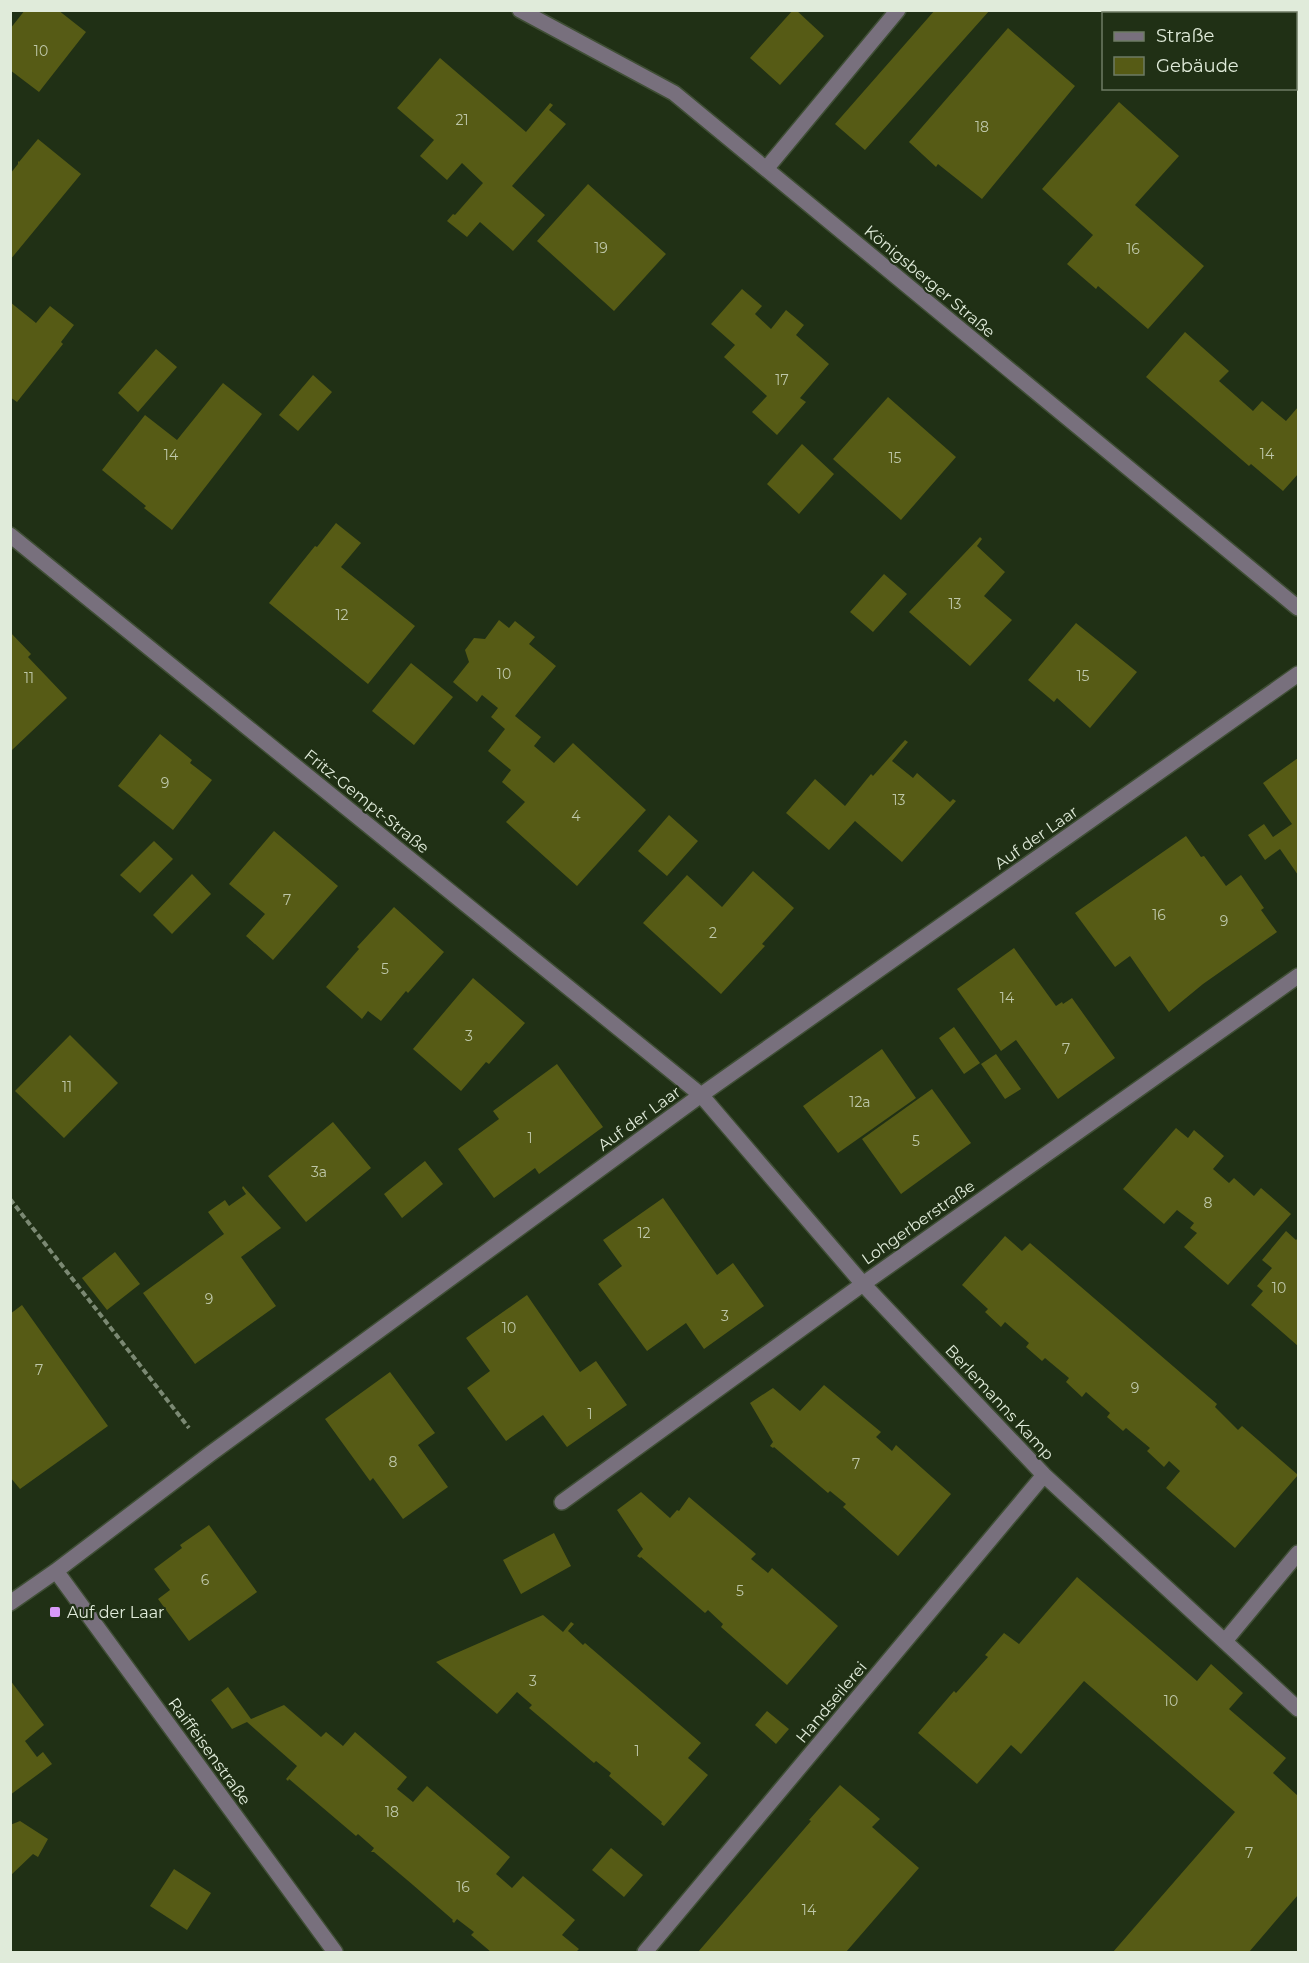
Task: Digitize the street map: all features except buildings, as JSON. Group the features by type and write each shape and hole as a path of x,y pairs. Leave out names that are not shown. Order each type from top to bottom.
{"street":[{"name":"Königsberger Straße","path":"520,10 674,93 1299,608"},
{"path":"766,169 898,10"},
{"name":"Fritz-Gempt-Straße","path":"10,535 701,1095"},
{"name":"Auf der Laar","path":"10,1603 701,1095 1299,674"},
{"name":"Lohgerberstraße","path":"562,1502 863,1284 1299,976"},
{"name":"Berlemanns Kamp","path":"701,1095 863,1284 1044,1475 1299,1709"},
{"name":"Handseilerei","path":"645,1953 1044,1475"},
{"path":"1226,1641 1299,1553"},
{"name":"Raiffeisenstraße","path":"56,1571 334,1953"}],"path":[{"path":"10,1199 210,1454"}],"place":[{"name":"Auf der Laar","path":"55,1612"}]}
